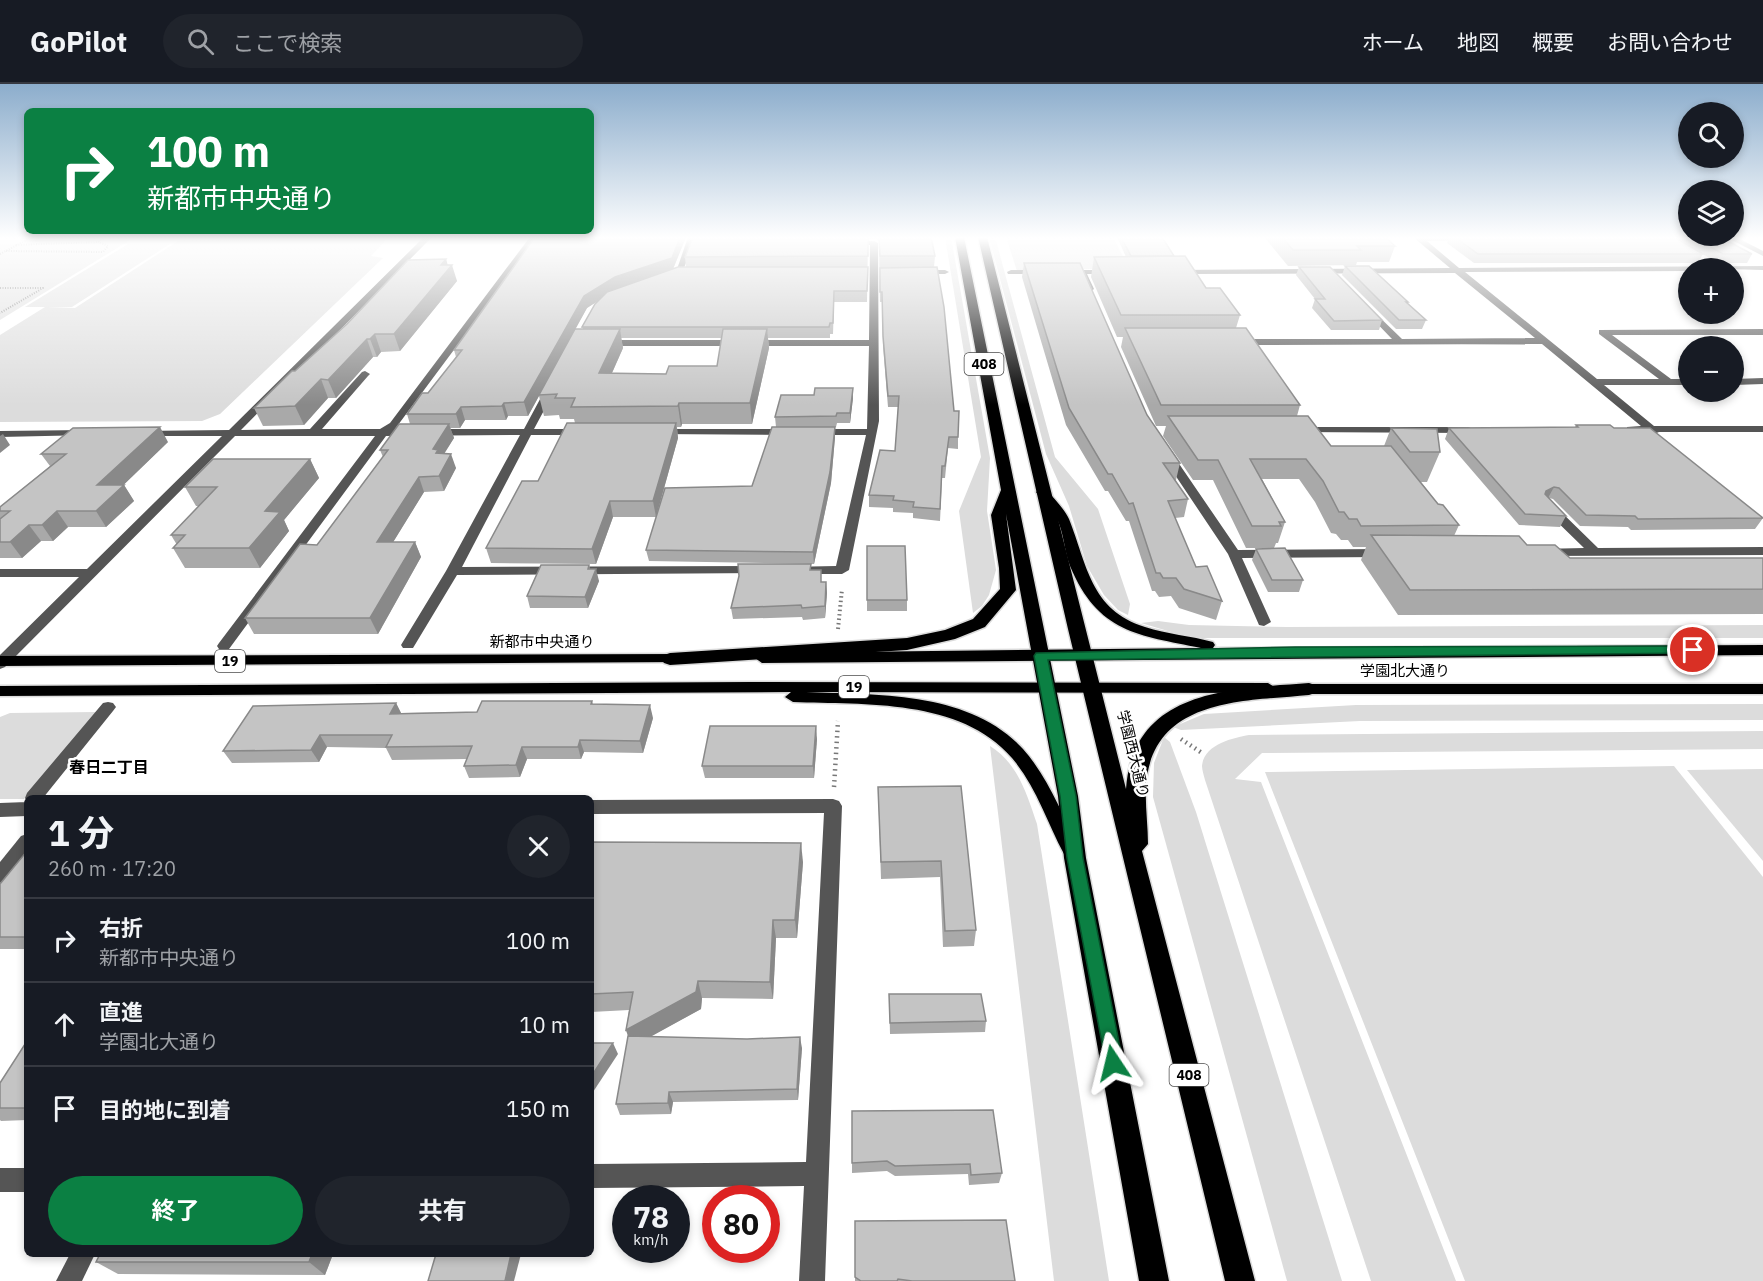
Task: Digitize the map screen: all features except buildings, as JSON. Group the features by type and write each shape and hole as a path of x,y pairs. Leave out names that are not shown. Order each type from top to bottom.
{"highway":[{"name":"408","path":"970,293 1068,796 1075,858 1154,1281"},
{"name":"学園西大通り","path":"995,293 1042,492 1240,1281"},
{"path":"670,659 907,644 949,635 978,623 1008,590 1007,568 998,515 1008,491"},
{"path":"1137,870 1138,772 1148,742 1161,728 1188,708 1221,699 1309,689"}],"main road":[{"path":"1042,492 1062,516 1077,566 1096,600 1111,616 1140,631 1194,644 1295,652"},
{"name":"学園北大通り","path":"1084,656 1295,652 1763,650"},
{"name":"新都市中央通り","path":"1,662 1084,656"},
{"name":"学園北大通り","path":"1047,687 1763,689"},
{"name":"19","path":"0,691 1047,687"},
{"path":"661,688 897,704 942,709 972,720 990,730 1016,751 1036,779 1075,858"}],"street":[{"path":"1,662 372,293"},
{"path":"224,646 383,432 394,425 492,293"},
{"path":"453,571 842,570 872,432 874,293"},
{"path":"1091,293 1096,302"},
{"path":"1485,293 1670,444"},
{"path":"1361,302 1399,341"},
{"path":"1669,382 1602,332 1763,332"},
{"path":"1221,342 1543,341"},
{"path":"589,343 874,342"},
{"path":"314,432 365,374"},
{"path":"1744,381 1763,381"},
{"path":"1593,382 1678,382"},
{"path":"408,645 453,571 554,383"},
{"path":"1624,429 1763,429"},
{"path":"1280,430 1482,430"},
{"path":"334,446 345,432"},
{"path":"129,433 597,432"},
{"path":"644,432 872,432"},
{"path":"0,434 97,434"},
{"path":"1158,440 1234,554 1264,622"},
{"path":"1547,504 1595,552"},
{"path":"1536,552 1763,551"},
{"path":"1234,554 1393,553"},
{"path":"0,573 92,573"},
{"path":"36,795 108,707"},
{"path":"0,810 24,806"},
{"path":"594,807 833,806 812,1281"},
{"path":"0,874 24,845"},
{"path":"594,1176 817,1174"},
{"path":"0,1180 24,1180"},
{"path":"69,1281 81,1257"}],"path":[{"path":"0,313 35,293"},
{"path":"838,629 841,602"},
{"path":"833,806 838,721"},
{"path":"1178,738 1202,753"}],"shaded area":[{"path":"0,293 44,293 0,320"},
{"path":"48,293 94,293 72,307 48,307 75,308 98,293 347,293 220,414 202,421 0,422 0,335 45,307 25,307"},
{"path":"954,293 961,293 990,458 987,511 996,570 989,595 982,606 973,613 959,511 981,457"},
{"path":"1004,293 1010,293 1055,457 1098,509 1130,604 1128,615 1118,610 1104,595 1087,566 1069,506 1046,454"},
{"path":"1158,621 1189,625 1287,627 1763,625 1763,638 1202,638 1188,637 1141,623"},
{"path":"1763,704 1763,720 1360,721 1181,730 1173,727 1204,714 1356,705"},
{"path":"96,712 27,795 24,795 24,799 0,799 0,717 10,713"},
{"path":"1763,731 1763,749 1262,753 1235,779 1261,782 1456,1281 1371,1281 1205,780 1202,766 1208,752 1220,743 1249,735"},
{"path":"1164,737 1170,742 1196,812 1342,1281 1287,1281 1153,797 1154,763"},
{"path":"990,746 1008,761 1015,771 1037,824 1109,1281 1054,1281"},
{"path":"1674,766 1763,877 1763,1281 1465,1281 1265,772"},
{"path":"1763,769 1763,861 1687,770"}],"district":[{"name":"春日二丁目","path":"109,767"}],"route":[{"path":"1113,1063 1075,858 1068,796 1041,656 1693,650"}]}
